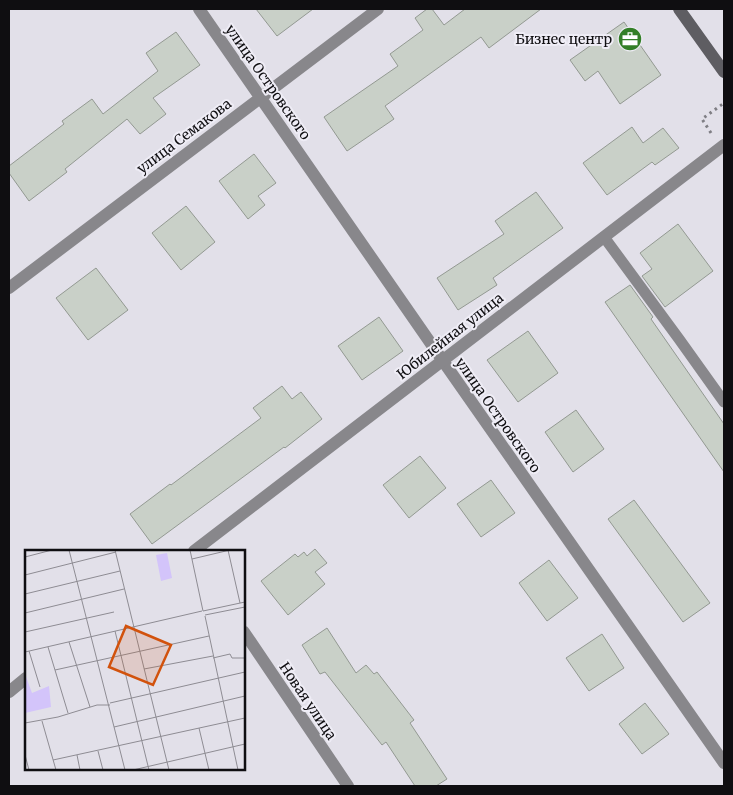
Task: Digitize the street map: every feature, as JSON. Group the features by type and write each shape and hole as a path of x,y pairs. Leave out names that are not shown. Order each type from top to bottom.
{"main road":[{"path":"680,9 724,72"}],"street":[{"name":"улица Островского","path":"199,9 724,763"},
{"name":"улица Семакова","path":"9,288 378,9"},
{"name":"Юбилейная улица","path":"195,550 723,146"},
{"name":"Новая улица","path":"245,633 348,786"},
{"path":"9,692 25,679"}],"lane":[{"path":"604,237 724,402"}],"path":[{"path":"723,146 702,119 724,103"}],"building":[{"path":"256,9 313,9 277,36"},
{"path":"427,9 432,9 444,25 465,9 541,9 489,48 481,37 385,106 394,119 347,151 324,117 398,66 390,54 423,30 415,18"},
{"path":"624,22 661,75 620,104 598,71 585,81 570,60"},
{"path":"176,32 200,65 153,98 166,114 140,134 127,119 65,169 67,172 29,201 9,173 9,166 64,124 62,121 92,99 103,114 158,71 146,53"},
{"path":"632,127 643,143 663,128 679,148 655,165 652,162 607,195 583,163"},
{"path":"254,154 276,183 258,196 265,205 248,219 219,181"},
{"path":"536,192 563,228 493,278 497,285 458,310 437,278 504,234 495,221"},
{"path":"186,206 215,242 181,270 152,233"},
{"path":"678,224 713,271 665,307 642,276 652,269 640,253"},
{"path":"96,268 128,310 88,340 56,298"},
{"path":"630,285 653,317 651,319 724,424 724,472 605,302"},
{"path":"379,317 403,351 362,380 338,346"},
{"path":"528,331 558,373 518,402 487,360"},
{"path":"282,386 292,399 301,392 322,419 152,544 130,514 261,418 253,408"},
{"path":"576,410 604,449 573,472 545,432"},
{"path":"420,456 446,488 409,518 383,485"},
{"path":"491,480 515,513 481,537 457,504"},
{"path":"634,500 710,603 683,622 608,519"},
{"path":"315,549 327,563 315,572 325,584 288,615 261,581 295,554 298,557 304,552 307,556"},
{"path":"549,560 578,598 547,621 519,583"},
{"path":"327,628 356,673 366,665 374,674 377,672 414,720 410,723 447,779 436,786 415,786 386,742 382,745 325,672 320,674 302,645"},
{"path":"602,634 624,668 589,691 566,658"},
{"path":"645,703 669,734 642,754 619,724"}],"place":[{"name":"Бизнес центр","path":"630,39"}]}
